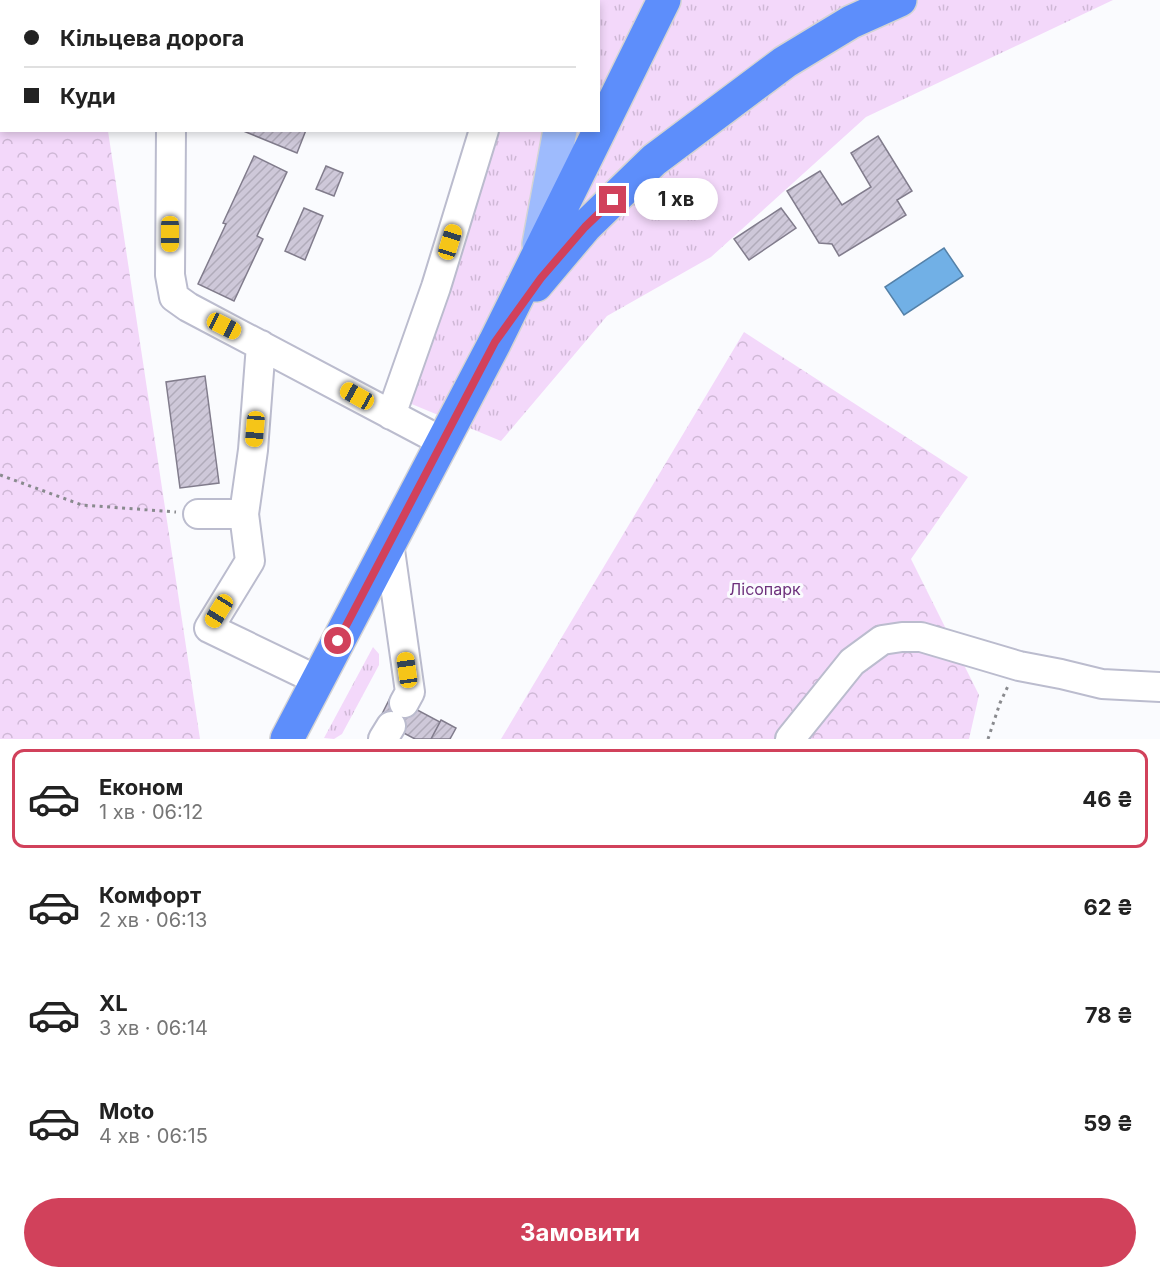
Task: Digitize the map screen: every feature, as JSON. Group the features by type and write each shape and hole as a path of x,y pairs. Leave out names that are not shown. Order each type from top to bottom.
{"highway":[{"path":"600,128 664,0"},
{"path":"495,342 541,278 578,235 654,160 785,62 851,22 900,0"},
{"path":"287,739 495,342 598,132"}],"main road":[{"path":"537,254 560,132"}],"lane":[{"path":"171,132 170,275 174,297 188,307 443,442"},
{"path":"391,415 436,287 483,132"},
{"path":"261,345 253,450 244,514 250,561 209,628 317,680"},
{"path":"198,514 244,514"},
{"path":"389,543 410,692 393,723"},
{"path":"790,739 852,662 882,640 902,637 921,637 1018,666 1102,684 1160,687"}],"path":[{"path":"0,476 82,505 198,514"},
{"path":"988,739 1000,703 1018,666"}],"green space":[{"path":"600,0 1113,0 866,117 711,257 607,316 501,441 385,393 473,132 600,132"},
{"path":"0,132 108,132 200,739 0,739"},
{"name":"Лісопарк","path":"744,332 968,477 911,559 979,695 969,739 501,739"},
{"path":"373,647 379,654 379,665 342,734 334,739 324,738"}],"water":[{"path":"944,248 963,276 904,315 885,287"}],"building":[{"path":"246,132 305,132 297,153"},
{"path":"878,136 912,191 897,200 906,215 839,256 832,244 819,243 787,191 820,171 842,205 871,187 851,153"},
{"path":"254,156 287,172 257,236 263,239 234,301 198,284"},
{"path":"326,166 343,173 334,196 316,189"},
{"path":"304,208 323,216 305,260 285,251"},
{"path":"781,208 796,228 749,260 734,239"},
{"path":"205,376 219,483 180,488 166,382"},
{"path":"391,696 440,722 431,739 415,739 379,720"},
{"path":"441,720 456,728 450,739 431,739"}],"route":[{"path":"338,641 495,342 541,278 585,227 613,200"}]}
